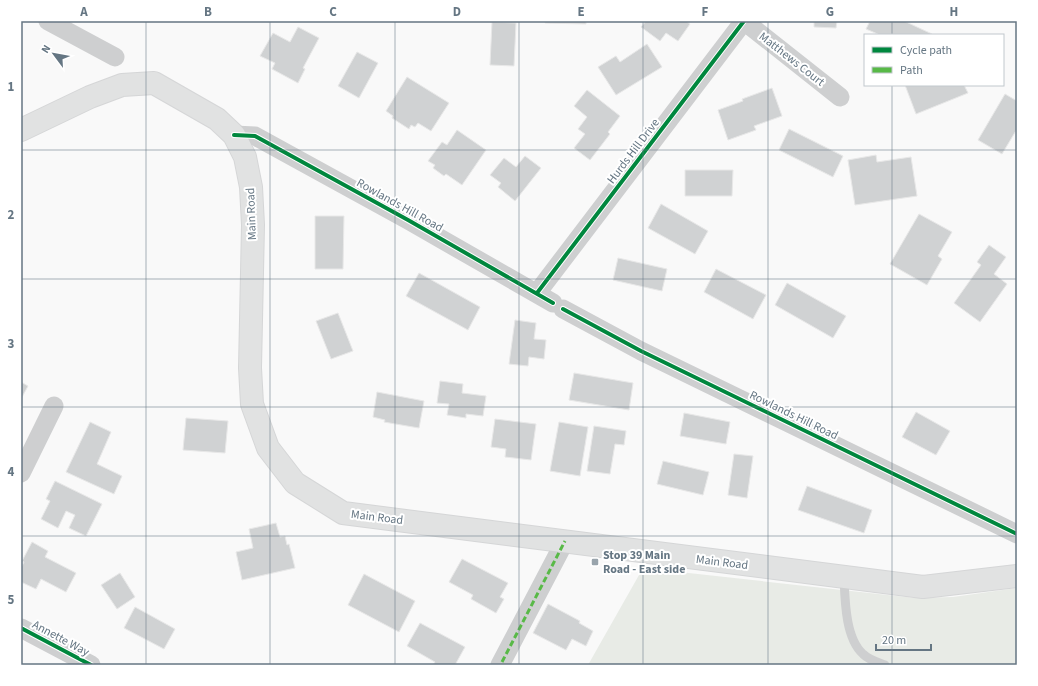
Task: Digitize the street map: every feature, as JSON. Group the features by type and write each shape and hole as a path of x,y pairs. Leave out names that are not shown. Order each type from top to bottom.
{"main road":[{"name":"Main Road","path":"21,130 90,97 122,85 154,83 217,119 234,135 245,158 251,187 253,225 250,368 252,404 268,448 294,483 343,513 923,587 1017,576"}],"street":[{"path":"48,21 115,57"},
{"name":"Matthews Court","path":"744,21 840,97"},
{"name":"Hurds Hill Drive","path":"537,293 744,21"},
{"name":"Rowlands Hill Road","path":"234,135 255,136 641,351 1017,534"},
{"path":"21,473 54,406"},
{"path":"501,663 565,541"},
{"name":"Annette Way","path":"21,628 91,665"}],"lane":[{"path":"844,577 847,618 853,639 862,654 885,665"}],"shaded area":[{"path":"643,568 915,598 953,597 1017,588 1017,665 588,665"}],"building":[{"path":"545,21 586,21 586,24 545,23"},
{"path":"646,21 686,21 690,24 678,41 666,33 660,41 641,27"},
{"path":"814,21 837,21 836,28 814,27"},
{"path":"870,21 904,21 932,34 878,34 866,29"},
{"path":"492,22 516,23 514,66 490,65"},
{"path":"298,27 319,38 303,68 305,69 298,83 272,69 275,63 260,56 273,33 290,42"},
{"path":"647,44 662,67 616,95 598,67 616,56 620,62"},
{"path":"357,52 378,63 359,98 338,86"},
{"path":"407,77 449,103 431,131 418,123 415,127 411,125 409,129 392,118 393,116 386,111"},
{"path":"905,86 964,86 968,93 916,114"},
{"path":"772,88 782,116 754,126 756,130 728,140 718,110"},
{"path":"587,90 620,116 608,132 610,134 590,160 574,148 585,134 578,129 587,117 574,106"},
{"path":"1005,94 1017,101 1017,129 1002,154 978,140"},
{"path":"789,129 843,156 833,177 779,150"},
{"path":"457,130 486,150 462,185 446,174 444,176 433,168 435,165 428,161 442,142 447,145"},
{"path":"876,155 877,162 911,157 917,196 855,205 848,160"},
{"path":"525,156 541,168 515,201 498,187 501,183 490,175 504,158 516,167"},
{"path":"685,170 733,170 732,196 685,196"},
{"path":"661,204 708,231 695,254 648,228"},
{"path":"919,214 952,232 938,256 942,259 927,285 890,264"},
{"path":"315,216 344,216 343,269 315,269"},
{"path":"989,245 1006,257 994,274 1007,284 980,322 954,303 981,265 977,262"},
{"path":"618,258 667,269 662,291 613,280"},
{"path":"716,269 766,295 753,319 704,292"},
{"path":"419,273 480,307 468,330 406,296"},
{"path":"787,283 846,316 833,338 775,305"},
{"path":"338,313 353,351 331,359 316,321"},
{"path":"515,320 536,323 534,339 546,340 544,359 529,357 528,366 509,364"},
{"path":"574,373 633,383 629,410 569,400"},
{"path":"440,381 463,384 462,393 486,396 483,416 466,414 466,418 447,415 449,404 437,403"},
{"path":"21,382 28,386 21,399"},
{"path":"377,392 424,401 419,428 384,422 385,420 373,417"},
{"path":"916,412 950,431 936,455 902,437"},
{"path":"684,413 730,422 726,444 680,436"},
{"path":"186,418 228,421 225,453 183,450"},
{"path":"495,419 536,424 531,460 505,457 506,449 491,447"},
{"path":"90,422 111,432 97,464 122,476 114,494 66,472"},
{"path":"559,422 588,427 580,476 550,471"},
{"path":"594,426 626,431 624,445 615,444 610,474 587,471"},
{"path":"734,454 753,456 747,498 728,495"},
{"path":"663,461 709,472 703,495 657,484"},
{"path":"55,481 102,504 86,536 69,528 75,515 66,511 58,528 41,519 50,501 46,499"},
{"path":"807,486 872,510 864,533 798,510"},
{"path":"276,523 280,537 285,536 287,545 289,544 295,568 242,580 236,552 253,548 249,529"},
{"path":"32,542 48,551 45,557 76,573 66,592 41,579 36,589 21,582 21,568 24,562 22,561"},
{"path":"462,559 508,583 500,597 504,599 496,613 471,599 473,595 449,582"},
{"path":"120,573 135,597 117,609 101,585"},
{"path":"364,574 415,601 399,632 348,605"},
{"path":"548,604 580,621 579,623 593,631 586,646 572,639 566,650 533,633"},
{"path":"135,607 175,629 164,649 124,628"},
{"path":"420,623 465,647 455,665 433,665 435,662 407,646"}],"marked path":[{"path":"502,662 565,541"}],"cycle path":[{"path":"537,293 744,21"},
{"path":"234,135 255,136 408,220 553,303"},
{"path":"563,309 641,351 1017,534"},
{"path":"21,628 91,665"}],"place":[{"name":"Stop 39 Main Road - East side","path":"595,562"}]}
